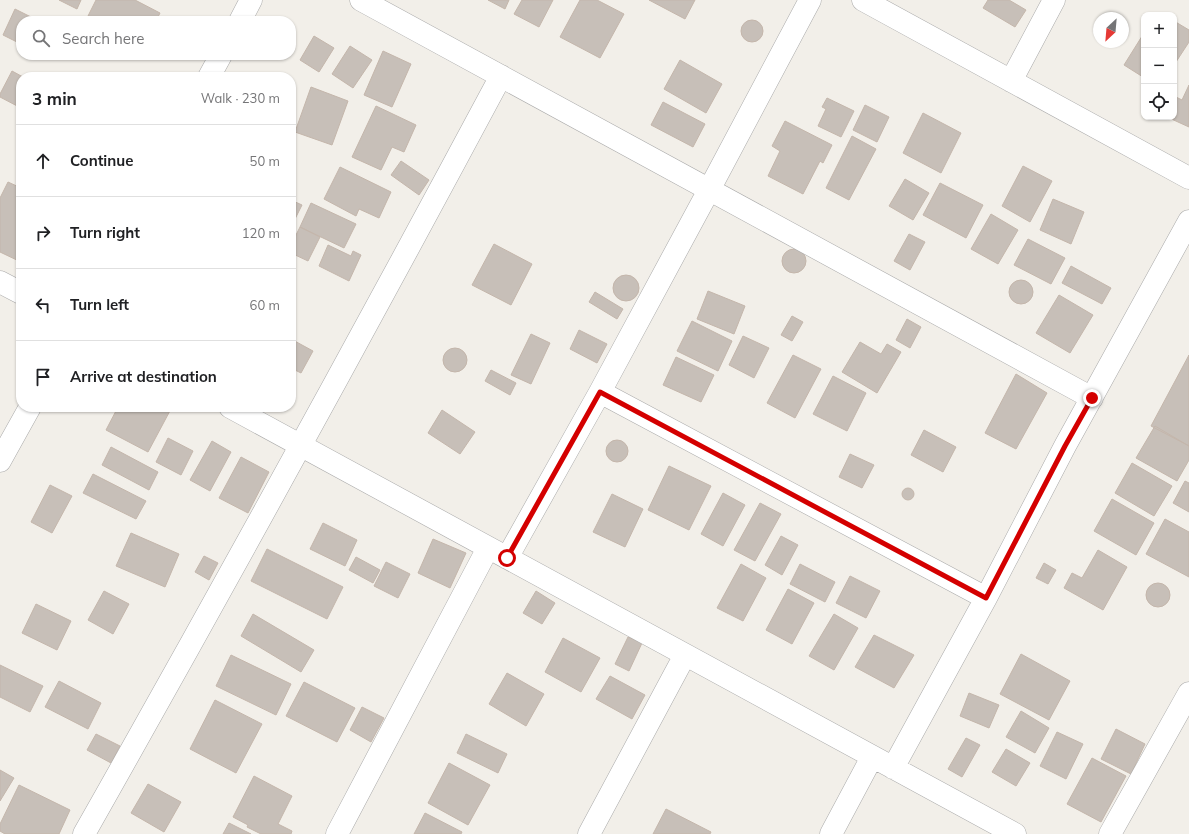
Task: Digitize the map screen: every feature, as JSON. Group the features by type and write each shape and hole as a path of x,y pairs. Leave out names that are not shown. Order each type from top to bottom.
{"street":[{"path":"243,16 251,0"},
{"path":"361,0 1092,398"},
{"path":"507,558 600,392 810,0"},
{"path":"863,0 1189,178"},
{"path":"1011,81 1054,0"},
{"path":"212,72 218,60"},
{"path":"84,834 171,680 405,256 501,76"},
{"path":"893,768 986,598 1065,446 1189,221"},
{"path":"0,282 16,290"},
{"path":"600,392 986,598"},
{"path":"0,462 27,412"},
{"path":"239,412 1014,834"},
{"path":"337,834 488,548"},
{"path":"589,834 685,655"},
{"path":"1110,834 1189,693"},
{"path":"831,834 872,757"}],"building":[{"path":"59,0 81,0 77,9"},
{"path":"96,0 135,0 160,13 158,16 88,16"},
{"path":"488,0 509,0 505,9"},
{"path":"522,0 553,0 539,27 514,14"},
{"path":"580,0 597,0 624,14 600,58 560,37"},
{"path":"649,0 695,0 685,19"},
{"path":"988,0 1009,0 1026,10 1015,27 983,8"},
{"path":"15,9 29,16 16,16 16,42 3,35"},
{"path":"748,20 756,20 763,27 763,35 756,42 748,42 741,35 741,27"},
{"path":"1177,23 1189,30 1189,42 1177,60"},
{"path":"314,36 334,48 319,72 300,60"},
{"path":"1141,38 1141,76 1124,65"},
{"path":"350,46 372,60 353,88 332,74"},
{"path":"383,51 411,64 392,107 364,95"},
{"path":"680,60 722,84 706,113 664,89"},
{"path":"12,71 16,73 16,105 0,97 0,94"},
{"path":"1189,85 1189,127 1174,120 1177,120 1177,98 1182,100"},
{"path":"311,87 348,101 332,145 296,132"},
{"path":"827,98 854,111 841,137 818,126 826,109 822,107"},
{"path":"663,102 705,124 693,147 651,125"},
{"path":"865,105 889,117 877,142 853,130"},
{"path":"376,106 416,125 404,152 392,147 381,170 352,157"},
{"path":"923,113 961,133 941,173 903,153"},
{"path":"785,121 832,145 823,163 820,161 803,194 768,176 780,151 772,146"},
{"path":"852,136 876,149 849,200 826,188"},
{"path":"401,161 429,180 419,195 391,175"},
{"path":"1023,166 1052,181 1030,222 1002,206"},
{"path":"340,167 391,192 379,218 359,209 356,216 324,199"},
{"path":"905,179 929,193 913,220 889,206"},
{"path":"8,182 16,186 16,260 0,252 0,198"},
{"path":"940,183 983,205 966,238 923,215"},
{"path":"1053,199 1084,212 1071,244 1040,230"},
{"path":"296,202 302,205 296,217"},
{"path":"311,203 356,224 344,248 300,227"},
{"path":"991,214 1018,230 998,264 971,249"},
{"path":"300,227 320,237 308,261 296,255 296,235"},
{"path":"909,234 925,242 910,270 894,261"},
{"path":"1028,239 1065,258 1051,284 1014,265"},
{"path":"494,244 532,264 511,305 472,285"},
{"path":"328,245 351,256 353,251 361,255 349,281 319,266"},
{"path":"794,249 802,253 806,261 802,269 794,273 786,269 782,261 786,253"},
{"path":"1071,266 1111,288 1102,304 1062,283"},
{"path":"626,275 635,279 639,288 635,297 626,301 617,297 613,288 617,279"},
{"path":"1021,280 1026,281 1032,287 1032,297 1026,303 1021,304 1016,303 1010,297 1009,292 1010,287 1016,281"},
{"path":"708,291 745,306 734,334 697,319"},
{"path":"595,292 623,309 617,319 589,302"},
{"path":"1059,295 1093,315 1070,353 1036,333"},
{"path":"792,316 803,322 792,341 781,335"},
{"path":"907,319 921,327 910,348 896,340"},
{"path":"692,321 732,341 718,371 677,351"},
{"path":"579,330 607,344 597,363 570,349"},
{"path":"531,334 550,343 531,384 511,375"},
{"path":"743,336 769,348 754,378 729,365"},
{"path":"296,342 313,351 301,373 296,370"},
{"path":"860,342 881,354 887,344 901,352 877,393 842,372"},
{"path":"455,348 460,349 466,355 466,365 460,371 455,372 450,371 444,365 443,360 444,355 450,349"},
{"path":"793,355 821,369 795,418 767,403"},
{"path":"1189,355 1189,446 1151,426"},
{"path":"676,357 714,375 701,402 663,385"},
{"path":"491,370 516,383 510,395 485,381"},
{"path":"1016,374 1047,393 1016,449 985,433"},
{"path":"833,376 866,393 847,431 813,414"},
{"path":"442,410 475,432 460,454 428,433"},
{"path":"115,412 169,412 148,452 106,430"},
{"path":"1155,426 1189,446 1189,460 1177,481 1136,458"},
{"path":"924,430 956,447 943,472 911,455"},
{"path":"168,438 193,451 181,475 156,462"},
{"path":"617,440 621,441 627,447 627,455 621,461 617,462 613,461 607,455 606,451 607,447 613,441"},
{"path":"212,441 231,452 210,491 190,480"},
{"path":"111,447 158,472 149,490 102,465"},
{"path":"850,454 874,465 862,488 839,477"},
{"path":"241,457 269,472 248,513 219,498"},
{"path":"1132,463 1172,486 1154,516 1115,493"},
{"path":"669,466 711,486 689,530 648,510"},
{"path":"93,474 146,501 136,519 83,493"},
{"path":"1185,481 1189,483 1189,512 1173,503"},
{"path":"50,485 72,496 52,533 31,522"},
{"path":"908,488 912,490 914,494 912,498 908,500 904,498 902,494 904,490"},
{"path":"723,493 745,505 723,546 701,534"},
{"path":"612,494 643,509 625,547 593,532"},
{"path":"1112,499 1154,523 1136,555 1094,531"},
{"path":"760,503 781,514 755,561 734,550"},
{"path":"1165,519 1189,532 1189,577 1146,554"},
{"path":"323,523 357,540 345,566 310,549"},
{"path":"131,533 179,554 165,587 116,566"},
{"path":"781,536 798,545 782,575 765,565"},
{"path":"433,539 466,553 450,588 418,573"},
{"path":"267,549 343,587 327,619 251,581"},
{"path":"1098,550 1127,567 1103,610 1064,588 1072,573 1082,578"},
{"path":"204,556 218,563 209,580 195,572"},
{"path":"356,557 380,570 373,583 349,570"},
{"path":"386,562 410,574 398,598 374,586"},
{"path":"1044,563 1056,570 1048,584 1036,578"},
{"path":"741,564 766,578 743,621 717,608"},
{"path":"800,564 835,582 825,602 790,584"},
{"path":"850,576 880,591 866,618 836,603"},
{"path":"1158,583 1163,584 1169,590 1169,600 1163,606 1158,607 1153,606 1147,600 1146,595 1147,590 1153,584"},
{"path":"788,589 814,603 792,644 766,630"},
{"path":"104,591 129,604 113,634 88,620"},
{"path":"536,591 555,603 542,624 523,613"},
{"path":"36,604 71,621 57,650 22,633"},
{"path":"253,614 314,650 301,672 241,636"},
{"path":"834,614 858,628 834,670 809,656"},
{"path":"874,635 914,655 894,688 855,667"},
{"path":"628,637 642,643 629,671 615,664"},
{"path":"563,638 600,658 581,692 545,672"},
{"path":"1021,654 1070,681 1049,720 1000,694"},
{"path":"231,655 291,684 276,715 216,686"},
{"path":"0,665 43,686 30,712 0,697"},
{"path":"507,673 544,694 526,726 489,704"},
{"path":"610,676 645,695 632,719 596,699"},
{"path":"59,681 101,703 88,729 45,707"},
{"path":"304,682 355,708 337,742 286,716"},
{"path":"969,693 999,705 989,728 960,716"},
{"path":"215,700 262,724 236,773 190,749"},
{"path":"362,707 384,718 371,742 350,730"},
{"path":"1021,711 1049,728 1035,753 1006,737"},
{"path":"1116,729 1145,744 1131,774 1101,759"},
{"path":"1057,732 1083,744 1066,779 1040,766"},
{"path":"96,734 120,746 111,763 87,750"},
{"path":"466,734 507,754 498,773 457,753"},
{"path":"966,738 980,745 962,777 948,769"},
{"path":"1006,749 1030,763 1016,786 992,772"},
{"path":"1092,758 1126,776 1101,822 1067,804"},
{"path":"449,763 490,785 468,825 428,803"},
{"path":"0,770 14,778 0,801"},
{"path":"254,776 292,796 278,824 292,831 291,834 261,834 247,827 248,825 233,817"},
{"path":"148,784 181,802 164,832 131,813"},
{"path":"19,785 70,810 59,834 5,834 0,831 0,824"},
{"path":"666,809 711,832 710,834 653,834"},
{"path":"425,813 462,832 461,834 414,834"},
{"path":"229,823 251,834 223,834"}],"route":[{"path":"507,558 600,392 986,598 1065,446 1092,398"}]}
